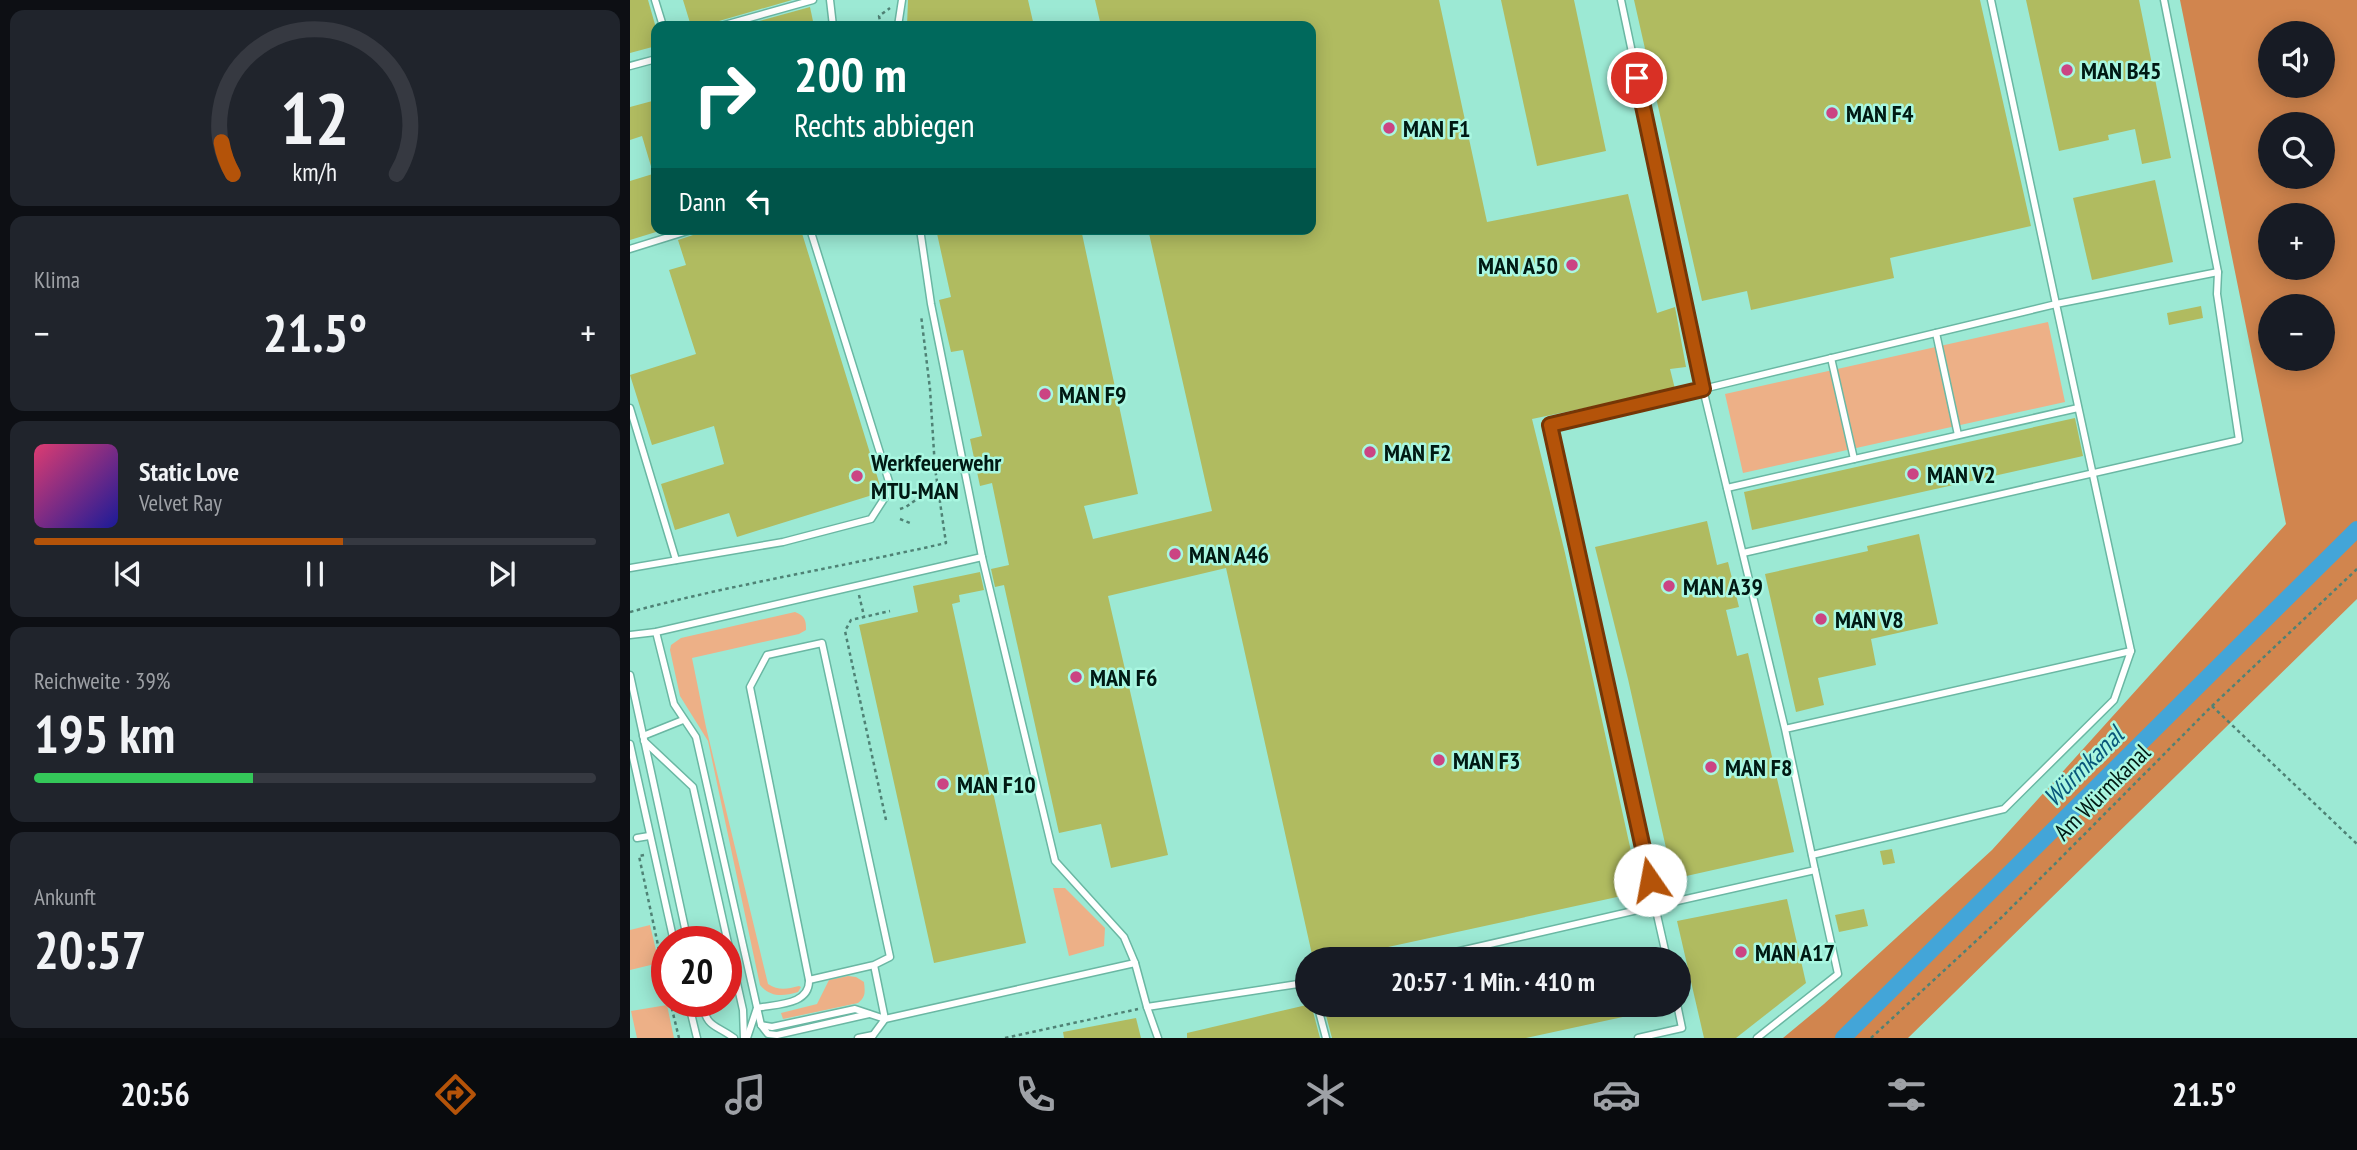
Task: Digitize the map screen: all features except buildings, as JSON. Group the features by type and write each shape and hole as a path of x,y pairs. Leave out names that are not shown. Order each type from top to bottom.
{"lane":[{"path":"655,0 661,21"},
{"path":"739,21 813,0"},
{"path":"830,0 832,21"},
{"path":"899,21 902,0"},
{"path":"1621,0 1703,389 1785,729 1838,974 1758,1038"},
{"path":"1812,855 2004,809 2114,700 2131,651 1991,0"},
{"path":"1743,554 2239,440 2217,294 2218,272 2164,0"},
{"path":"630,66 651,60"},
{"path":"630,249 675,235"},
{"path":"630,568 782,542 871,519 891,488 812,235"},
{"path":"921,235 931,304 982,557 1055,861 1118,927 1135,963 1158,1038"},
{"path":"1665,947 1550,425 2056,304 2218,272"},
{"path":"1936,333 1958,436"},
{"path":"1831,358 1854,459"},
{"path":"630,408 676,560"},
{"path":"1727,488 2078,408"},
{"path":"630,635 656,632 982,557"},
{"path":"656,632 674,704 683,720 692,727 696,737 761,1025 772,1027 855,1009 885,1019 1135,963"},
{"path":"757,1008 806,995 809,980 750,687 767,654 822,643 890,957 874,965 809,980"},
{"path":"1785,729 2131,651"},
{"path":"630,676 685,926"},
{"path":"644,738 683,720"},
{"path":"644,738 693,787 743,1010 746,1038"},
{"path":"630,744 670,926"},
{"path":"638,838 649,836"},
{"path":"1477,947 1815,870"},
{"path":"858,1038 872,1036 885,1019 874,965"},
{"path":"1147,1007 1295,984"},
{"path":"746,1038 757,1008"},
{"path":"692,1017 697,1038"},
{"path":"705,1017 715,1028 734,1038"},
{"path":"1320,1017 1326,1038"},
{"path":"1679,1017 1687,1038"},
{"path":"1638,1038 1682,1028"}],"path":[{"path":"880,21 879,16 889,10 891,5"},
{"path":"630,612 682,598 853,565 946,543 935,468 930,389 921,314"},
{"path":"900,509 906,508 921,496"},
{"path":"900,519 910,523"},
{"name":"Am Würmkanal","path":"1871,1038 2002,917 2212,706 2357,569"},
{"path":"886,820 845,631 851,620 890,611"},
{"path":"2212,706 2357,844"},
{"path":"653,852 639,856 654,926"},
{"path":"1005,1038 1147,1007"},
{"path":"674,1017 679,1038"}],"shaded area":[{"path":"2180,0 2357,0 2357,599 1908,1038 1783,1038 1824,1004 1992,850 2286,524"},
{"path":"2048,322 2065,402 1743,473 1725,394"},
{"path":"795,612 803,617 806,624 806,630 799,634 692,658 768,984 787,989 801,987 798,992 778,995 760,985 708,741 680,696 670,650 671,645 681,638"},
{"path":"1053,888 1065,888 1105,928 1104,946 1069,956"},
{"path":"650,925 651,965 630,970 630,930"},
{"path":"848,976 864,982 864,994 858,1003 783,1019 781,1013 817,1004 829,980"},
{"path":"651,1008 651,1017 670,1017 674,1038 637,1038 631,1011"}],"waterway":[{"name":"Würmkanal","path":"1843,1038 2357,529"}],"place":[{"name":"MAN B45","path":"2067,70"},
{"name":"MAN F4","path":"1832,113"},
{"name":"MAN F1","path":"1389,128"},
{"name":"MAN A50","path":"1572,265"},
{"name":"MAN F9","path":"1045,394"},
{"name":"MAN F2","path":"1370,452"},
{"name":"MAN V2","path":"1913,474"},
{"name":"Werkfeuerwehr MTU-MAN","path":"857,476"},
{"name":"MAN A46","path":"1175,554"},
{"name":"MAN A39","path":"1669,586"},
{"name":"MAN V8","path":"1821,619"},
{"name":"MAN F6","path":"1076,677"},
{"name":"MAN F3","path":"1439,760"},
{"name":"MAN F8","path":"1711,767"},
{"name":"MAN F10","path":"943,784"},
{"name":"MAN A17","path":"1741,952"}],"route":[{"path":"1637,78 1703,389 1550,425 1650,880"}]}
